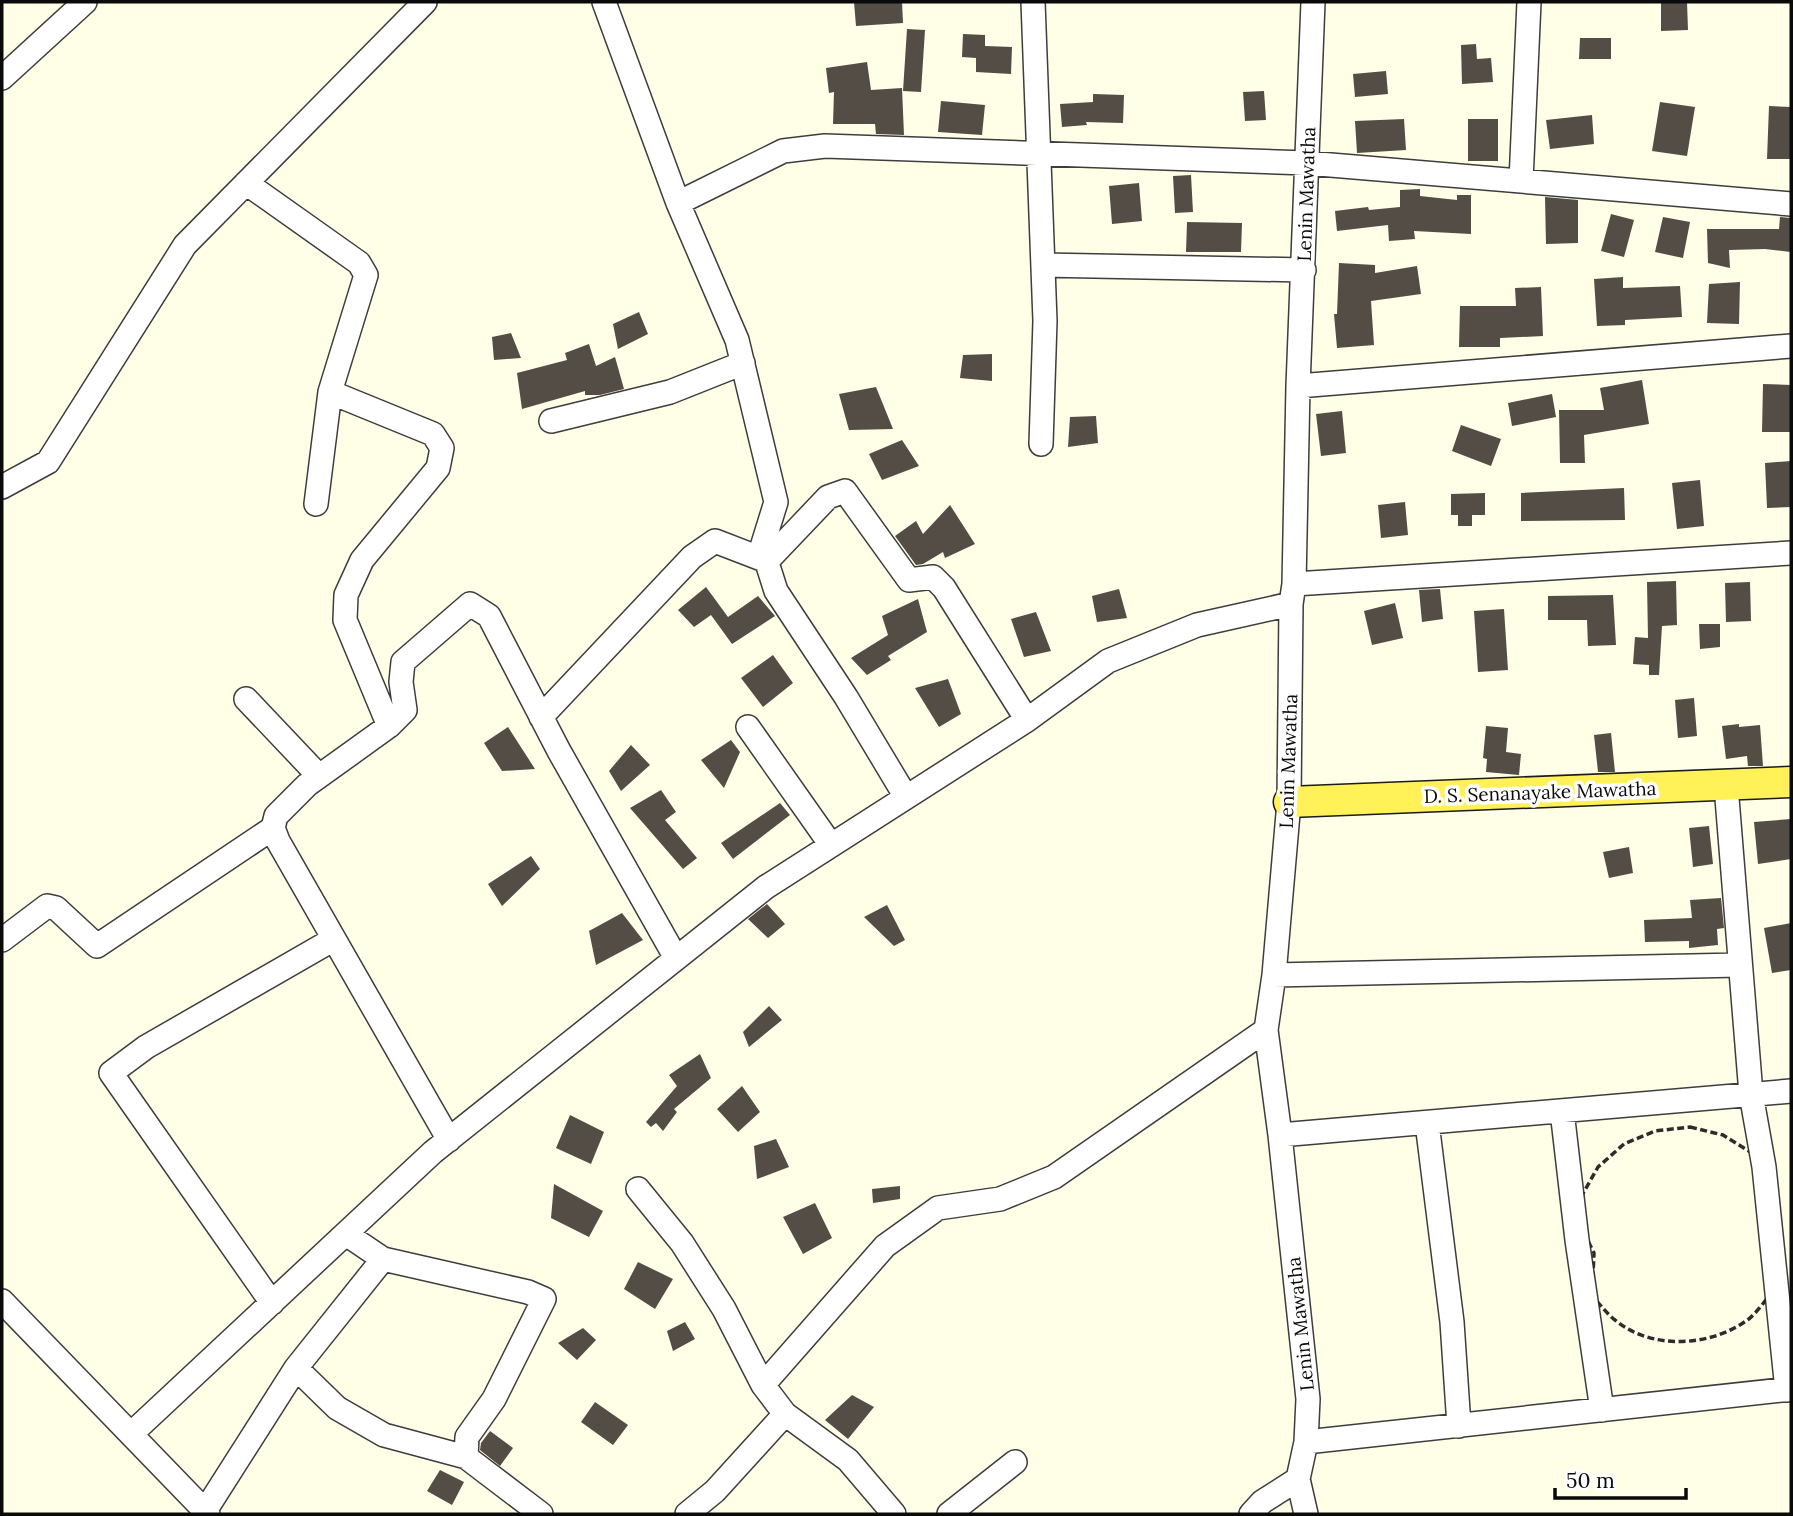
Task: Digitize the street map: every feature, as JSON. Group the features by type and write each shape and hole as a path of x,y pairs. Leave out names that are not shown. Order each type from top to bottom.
{"main road":[{"name":"D. S. Senanayake Mawatha","path":"1289,802 1791,782"}],"street":[{"path":"2,78 85,2"},
{"path":"2,487 48,462 185,245 425,2"},
{"path":"604,2 678,203 737,340 775,502 762,547 776,591 846,696 906,797"},
{"path":"1033,2 1045,321 1041,444"},
{"name":"Lenin Mawatha","path":"1306,1514 1298,1479 1306,1442 1308,1399 1266,1030 1274,975 1289,802 1292,594 1312,2"},
{"path":"1521,181 1529,2"},
{"path":"678,203 783,150 825,146 1307,163 1791,204"},
{"path":"246,183 359,262 366,275 330,392 316,504"},
{"path":"1043,265 1304,270"},
{"path":"1298,386 1791,346"},
{"path":"551,421 670,392 743,363"},
{"path":"330,392 433,433 442,449 438,468 362,560 346,595 345,620 389,726"},
{"path":"767,561 828,497 845,491 909,580 933,577 944,588 1027,720"},
{"path":"541,717 692,557 715,541 767,561"},
{"path":"131,1434 449,1140 676,958 766,887 1027,720 1108,661 1197,625 1292,594 1791,553"},
{"path":"2,940 47,906 56,908 97,946 272,828 276,816 319,776 389,726 405,710 401,682 403,662 470,604 489,617 541,717 676,958"},
{"path":"246,699 319,776"},
{"path":"748,727 831,845"},
{"path":"1306,1442 1789,1390 1782,1244 1751,1094 1726,786"},
{"path":"272,828 449,1140"},
{"path":"272,1303 111,1073 146,1047 334,939"},
{"path":"1274,975 1739,965"},
{"path":"763,1385 885,1246 938,1208 1000,1199 1054,1177 1266,1030"},
{"path":"1280,1135 1791,1091"},
{"path":"1562,1111 1577,1240 1602,1410"},
{"path":"1427,1123 1452,1322 1460,1426"},
{"path":"638,1189 682,1243 724,1309 763,1385 785,1415 848,1460 894,1514"},
{"path":"346,1234 383,1259 544,1298 494,1399 467,1437 466,1457"},
{"path":"2,1301 207,1513 296,1368 383,1259"},
{"path":"296,1368 337,1408 384,1435 466,1457 541,1514"},
{"path":"687,1514 715,1491 785,1415"},
{"path":"949,1514 1015,1462"},
{"path":"1251,1514 1262,1502 1298,1479"}],"path":[{"path":"1690,1128 1723,1135 1752,1153 1759,1185 1760,1216 1782,1244 1774,1289 1751,1317 1719,1336 1682,1343 1646,1337 1616,1321 1592,1296 1594,1253 1581,1227 1581,1197 1598,1167 1624,1144 1655,1130 1690,1128"}],"building":[{"path":"854,2 902,2 903,23 856,26"},
{"path":"1661,2 1687,2 1688,30 1661,31"},
{"path":"907,29 925,30 921,92 903,91"},
{"path":"963,34 985,35 985,46 1012,47 1011,74 976,72 976,58 962,57"},
{"path":"1580,38 1611,38 1611,59 1579,59"},
{"path":"1476,44 1477,59 1491,58 1493,82 1462,84 1461,45"},
{"path":"867,62 871,90 902,88 904,135 876,134 875,124 833,124 834,92 829,93 826,68"},
{"path":"1386,71 1388,94 1355,97 1353,74"},
{"path":"1264,91 1266,120 1245,121 1243,92"},
{"path":"1093,94 1124,95 1123,123 1086,122 1087,125 1062,127 1060,104 1093,102"},
{"path":"941,101 985,105 982,135 938,132"},
{"path":"1660,102 1695,107 1687,156 1652,151"},
{"path":"1769,106 1791,107 1791,159 1767,159"},
{"path":"1592,115 1594,144 1550,149 1546,120"},
{"path":"1404,119 1406,150 1357,153 1355,121"},
{"path":"1468,119 1498,119 1498,161 1468,161"},
{"path":"1191,175 1193,212 1175,213 1173,176"},
{"path":"1139,183 1142,221 1112,224 1109,186"},
{"path":"1420,189 1420,196 1457,200 1457,195 1471,195 1471,234 1414,231 1415,239 1389,241 1388,225 1337,231 1335,211 1400,207 1400,190"},
{"path":"1545,197 1578,200 1578,243 1546,244"},
{"path":"1611,214 1634,220 1624,257 1601,251"},
{"path":"1663,217 1690,222 1683,258 1655,252"},
{"path":"1780,217 1791,218 1791,252 1765,249 1729,250 1730,268 1708,263 1707,229 1779,229"},
{"path":"1187,222 1242,223 1241,252 1186,252"},
{"path":"1339,263 1375,265 1375,273 1417,266 1421,294 1371,301 1374,345 1337,348 1334,314 1337,314"},
{"path":"1623,277 1623,288 1680,286 1682,317 1625,320 1625,325 1597,326 1594,279"},
{"path":"1740,282 1739,324 1707,323 1709,284"},
{"path":"1541,287 1543,336 1500,338 1500,347 1459,347 1460,306 1516,306 1515,288"},
{"path":"639,312 648,334 618,349 613,324"},
{"path":"511,333 521,358 494,360 492,337"},
{"path":"589,344 596,366 615,357 624,389 600,395 585,395 585,391 522,409 517,373 567,360 565,353"},
{"path":"992,354 992,381 960,378 963,355"},
{"path":"1642,380 1649,424 1584,435 1585,463 1560,463 1559,410 1604,410 1600,388"},
{"path":"1763,384 1791,385 1791,432 1762,432"},
{"path":"876,387 893,429 849,430 839,394"},
{"path":"1552,394 1556,417 1512,426 1508,403"},
{"path":"1342,411 1346,453 1321,456 1316,414"},
{"path":"1096,416 1098,443 1068,447 1070,417"},
{"path":"1461,425 1501,439 1491,466 1452,451"},
{"path":"902,440 919,466 882,480 869,454"},
{"path":"1791,461 1791,507 1767,508 1765,463"},
{"path":"1700,480 1704,526 1677,529 1672,483"},
{"path":"1624,488 1625,520 1521,521 1521,493"},
{"path":"1485,493 1485,515 1472,515 1472,526 1458,526 1458,515 1451,515 1451,494"},
{"path":"1405,502 1408,535 1381,538 1378,505"},
{"path":"950,505 975,544 945,558 943,552 923,564 916,565 895,536 916,521 923,534"},
{"path":"1676,581 1677,625 1662,626 1659,675 1649,675 1649,665 1633,664 1635,637 1648,638 1647,582"},
{"path":"1750,582 1751,621 1726,622 1725,583"},
{"path":"706,587 728,617 758,596 775,616 732,644 711,615 694,627 678,610"},
{"path":"1119,589 1127,618 1097,622 1092,596"},
{"path":"1440,589 1443,619 1422,622 1419,590"},
{"path":"1613,595 1616,645 1588,646 1587,620 1548,620 1548,596"},
{"path":"918,599 927,632 888,656 891,660 867,675 851,658 888,635 882,616"},
{"path":"1395,603 1403,638 1372,645 1364,611"},
{"path":"1504,609 1508,670 1478,672 1474,611"},
{"path":"1036,612 1051,651 1024,657 1011,619"},
{"path":"1699,624 1720,624 1720,647 1700,649"},
{"path":"773,655 793,683 763,707 741,678"},
{"path":"948,679 961,714 939,727 915,688"},
{"path":"1694,698 1697,736 1678,738 1675,700"},
{"path":"1739,724 1739,727 1760,725 1763,766 1748,766 1747,756 1726,759 1722,726"},
{"path":"1486,726 1508,728 1506,752 1521,754 1519,775 1486,772 1487,759 1483,758"},
{"path":"508,727 535,769 502,771 484,743"},
{"path":"1611,733 1615,772 1598,772 1594,735"},
{"path":"731,740 740,752 724,788 701,760"},
{"path":"631,745 650,765 621,791 609,771"},
{"path":"661,790 676,812 665,820 697,858 683,869 630,808"},
{"path":"780,803 790,815 733,859 721,843"},
{"path":"1791,819 1791,859 1758,864 1754,822"},
{"path":"1709,826 1713,864 1693,867 1689,828"},
{"path":"1629,847 1633,873 1609,878 1603,852"},
{"path":"531,856 540,869 502,906 488,884"},
{"path":"1721,898 1724,928 1717,929 1718,945 1689,948 1689,941 1645,942 1644,920 1692,918 1690,900"},
{"path":"767,904 785,924 768,938 748,919"},
{"path":"887,905 905,940 894,946 864,917"},
{"path":"622,913 643,940 596,965 589,931"},
{"path":"1791,923 1791,970 1772,973 1764,928"},
{"path":"769,1006 782,1020 749,1047 743,1032"},
{"path":"700,1054 711,1078 674,1109 677,1112 663,1131 656,1123 651,1127 646,1122 677,1086 669,1075"},
{"path":"742,1086 760,1112 738,1132 717,1109"},
{"path":"570,1115 604,1132 591,1164 556,1148"},
{"path":"776,1139 789,1167 757,1179 754,1146"},
{"path":"554,1184 603,1211 589,1237 551,1218"},
{"path":"900,1186 900,1199 873,1203 872,1189"},
{"path":"815,1203 832,1238 803,1254 783,1217"},
{"path":"638,1262 673,1279 655,1309 624,1289"},
{"path":"685,1322 695,1339 673,1351 667,1331"},
{"path":"583,1328 596,1340 577,1360 558,1343"},
{"path":"852,1395 874,1407 848,1439 825,1420"},
{"path":"595,1402 628,1425 613,1445 581,1422"},
{"path":"490,1431 513,1448 500,1466 480,1450 481,1443"},
{"path":"440,1470 464,1482 452,1505 427,1491"}]}
